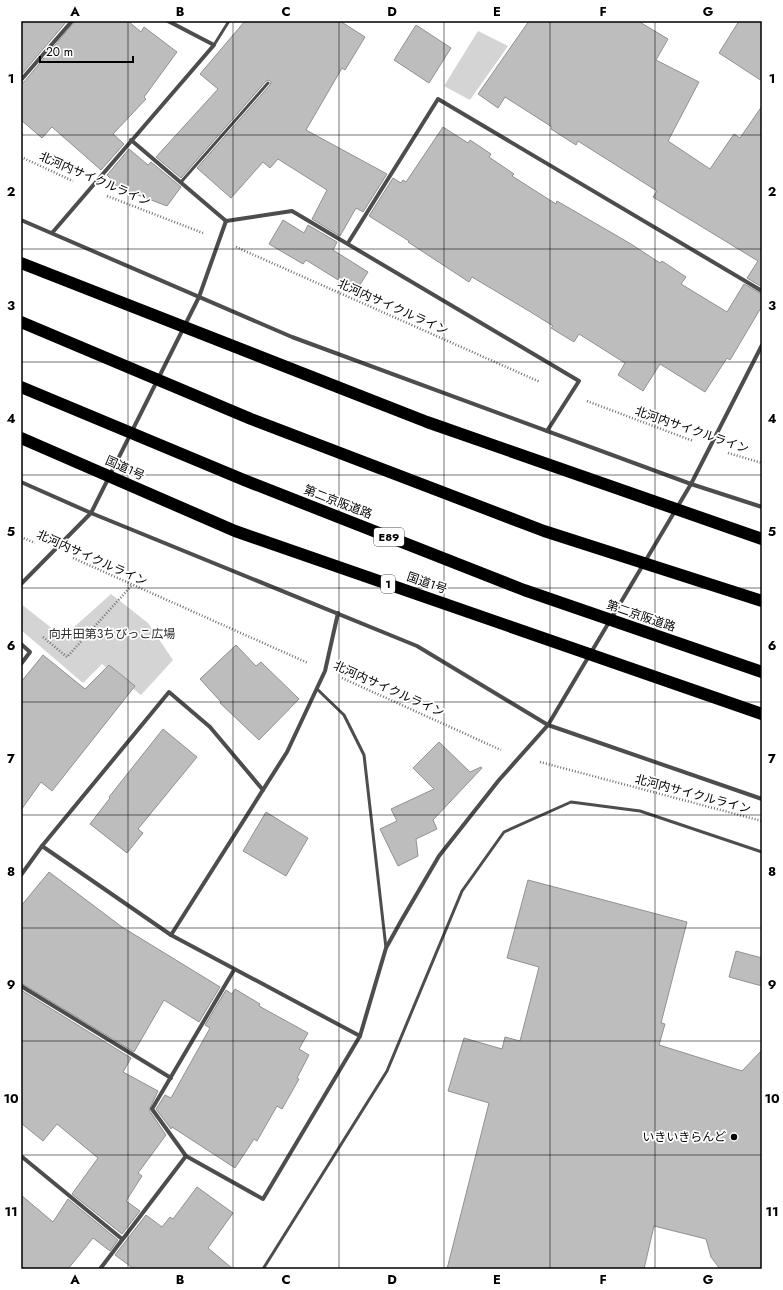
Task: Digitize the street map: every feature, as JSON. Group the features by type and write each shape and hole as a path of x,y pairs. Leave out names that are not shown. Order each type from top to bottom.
{"highway":[{"path":"21,263 428,422 762,539"},
{"path":"21,322 251,419 544,531 762,601"},
{"name":"第二京阪道路","path":"21,387 244,480 517,587 762,672"},
{"name":"国道1号","path":"21,438 236,531 762,714"}],"street":[{"path":"21,80 72,21"},
{"path":"52,233 214,45 168,21"},
{"path":"348,243 438,99 762,291"},
{"path":"131,140 226,221 292,211 579,381 547,431"},
{"path":"21,220 292,337 691,484 762,507"},
{"path":"21,584 91,512 199,297 226,221"},
{"path":"234,970 152,1110 186,1156 263,1199 360,1036 386,948 401,921 439,856 499,780 548,725 691,484 762,345"},
{"path":"21,482 417,646 548,725 762,799"},
{"path":"171,936 287,752 325,671 338,613"},
{"path":"21,644 30,652 21,664"},
{"path":"21,875 42,846 169,692 210,727 263,790"},
{"path":"42,846 171,936 360,1036"},
{"path":"21,986 171,1078"},
{"path":"21,1156 122,1239"},
{"path":"103,1268 122,1239 186,1156"}],"lane":[{"path":"214,45 229,21"},
{"path":"181,182 268,83"},
{"path":"317,689 344,715 364,756 386,948"},
{"path":"263,1269 387,1071 462,892 504,832 571,802 640,811 762,852"}],"path":[{"name":"北河内サイクルライン","path":"21,158 89,189 219,239 571,395 710,448 762,463"},
{"name":"北河内サイクルライン","path":"21,537 54,550 520,757 762,821"},
{"path":"40,634 67,657 132,585"}],"green space":[{"path":"478,31 508,46 470,100 444,86"},
{"name":"向井田第3ちびっこ広場","path":"111,594 148,623 173,660 141,695 102,664 83,683 21,630 21,604 63,637"}],"building":[{"path":"21,21 67,21 21,75"},
{"path":"75,21 128,21 141,32 144,27 177,52 144,97 146,99 113,134 124,144 101,170 52,127 42,138 21,120 21,83 24,82"},
{"path":"245,21 340,21 365,37 345,70 342,68 306,130 387,174 363,212 356,208 340,236 312,219 327,190 278,159 270,168 263,162 231,198 197,168 270,85 271,82 269,80 266,81 181,178 156,157 218,89 200,74"},
{"path":"529,21 638,21 668,39 656,60 699,82 668,141 710,169 734,134 740,138 762,106 762,287 747,278 758,261 653,197 657,191 578,141 576,145 551,129 552,127 505,97 498,108 478,94"},
{"path":"739,21 762,21 762,81 719,53"},
{"path":"416,25 451,48 429,83 394,60"},
{"path":"443,127 468,143 470,140 491,154 489,157 514,174 512,176 556,204 557,201 631,244 660,263 662,261 686,277 681,284 727,312 744,284 762,294 762,306 730,360 727,358 705,392 660,364 643,391 618,375 625,363 579,334 574,342 551,328 553,326 472,277 469,282 369,216 393,178 401,183 403,180 406,182"},
{"path":"129,149 148,165 151,162 181,187 167,206 109,184 112,180 107,175"},
{"path":"283,220 304,233 308,225 337,242 333,250 368,272 356,291 306,260 303,264 269,244"},
{"path":"236,645 256,666 261,662 299,699 259,740 220,703 221,702 200,679"},
{"path":"43,655 85,689 109,665 135,686 52,791 41,782 21,810 21,682"},
{"path":"163,729 197,757 138,829 143,833 127,853 90,824 110,798 109,797"},
{"path":"439,742 470,772 481,767 482,768 433,820 437,829 416,839 418,856 398,866 380,829 397,821 391,809 434,789 413,768"},
{"path":"266,812 308,838 286,876 243,851"},
{"path":"49,872 122,927 220,987 199,1022 164,1000 134,1052 21,983 21,906"},
{"path":"528,880 687,922 661,1023 665,1024 659,1045 742,1071 762,1050 762,1269 720,1269 711,1257 706,1239 654,1226 644,1269 447,1269 489,1103 448,1091 464,1038 502,1049 505,1037 520,1041 539,967 507,958"},
{"path":"736,951 762,958 762,986 729,977"},
{"path":"235,989 260,1004 259,1006 308,1033 299,1049 309,1055 297,1078 299,1079 282,1109 277,1106 257,1141 254,1139 235,1168 172,1127 171,1129 156,1109 165,1095 171,1098 210,1028 205,1025 226,990 232,994"},
{"path":"21,990 131,1058 123,1072 158,1091 149,1110 166,1135 138,1173 142,1176 126,1201 140,1211 122,1234 72,1194 98,1158 57,1124 43,1141 21,1123"},
{"path":"197,1187 233,1213 208,1248 233,1269 134,1269 115,1255 146,1215 162,1227 170,1217 173,1219"},
{"path":"21,1195 53,1222 68,1199 118,1240 110,1251 93,1238 68,1269 21,1269"}],"place":[{"name":"いきいきらんど","path":"734,1137"}]}
